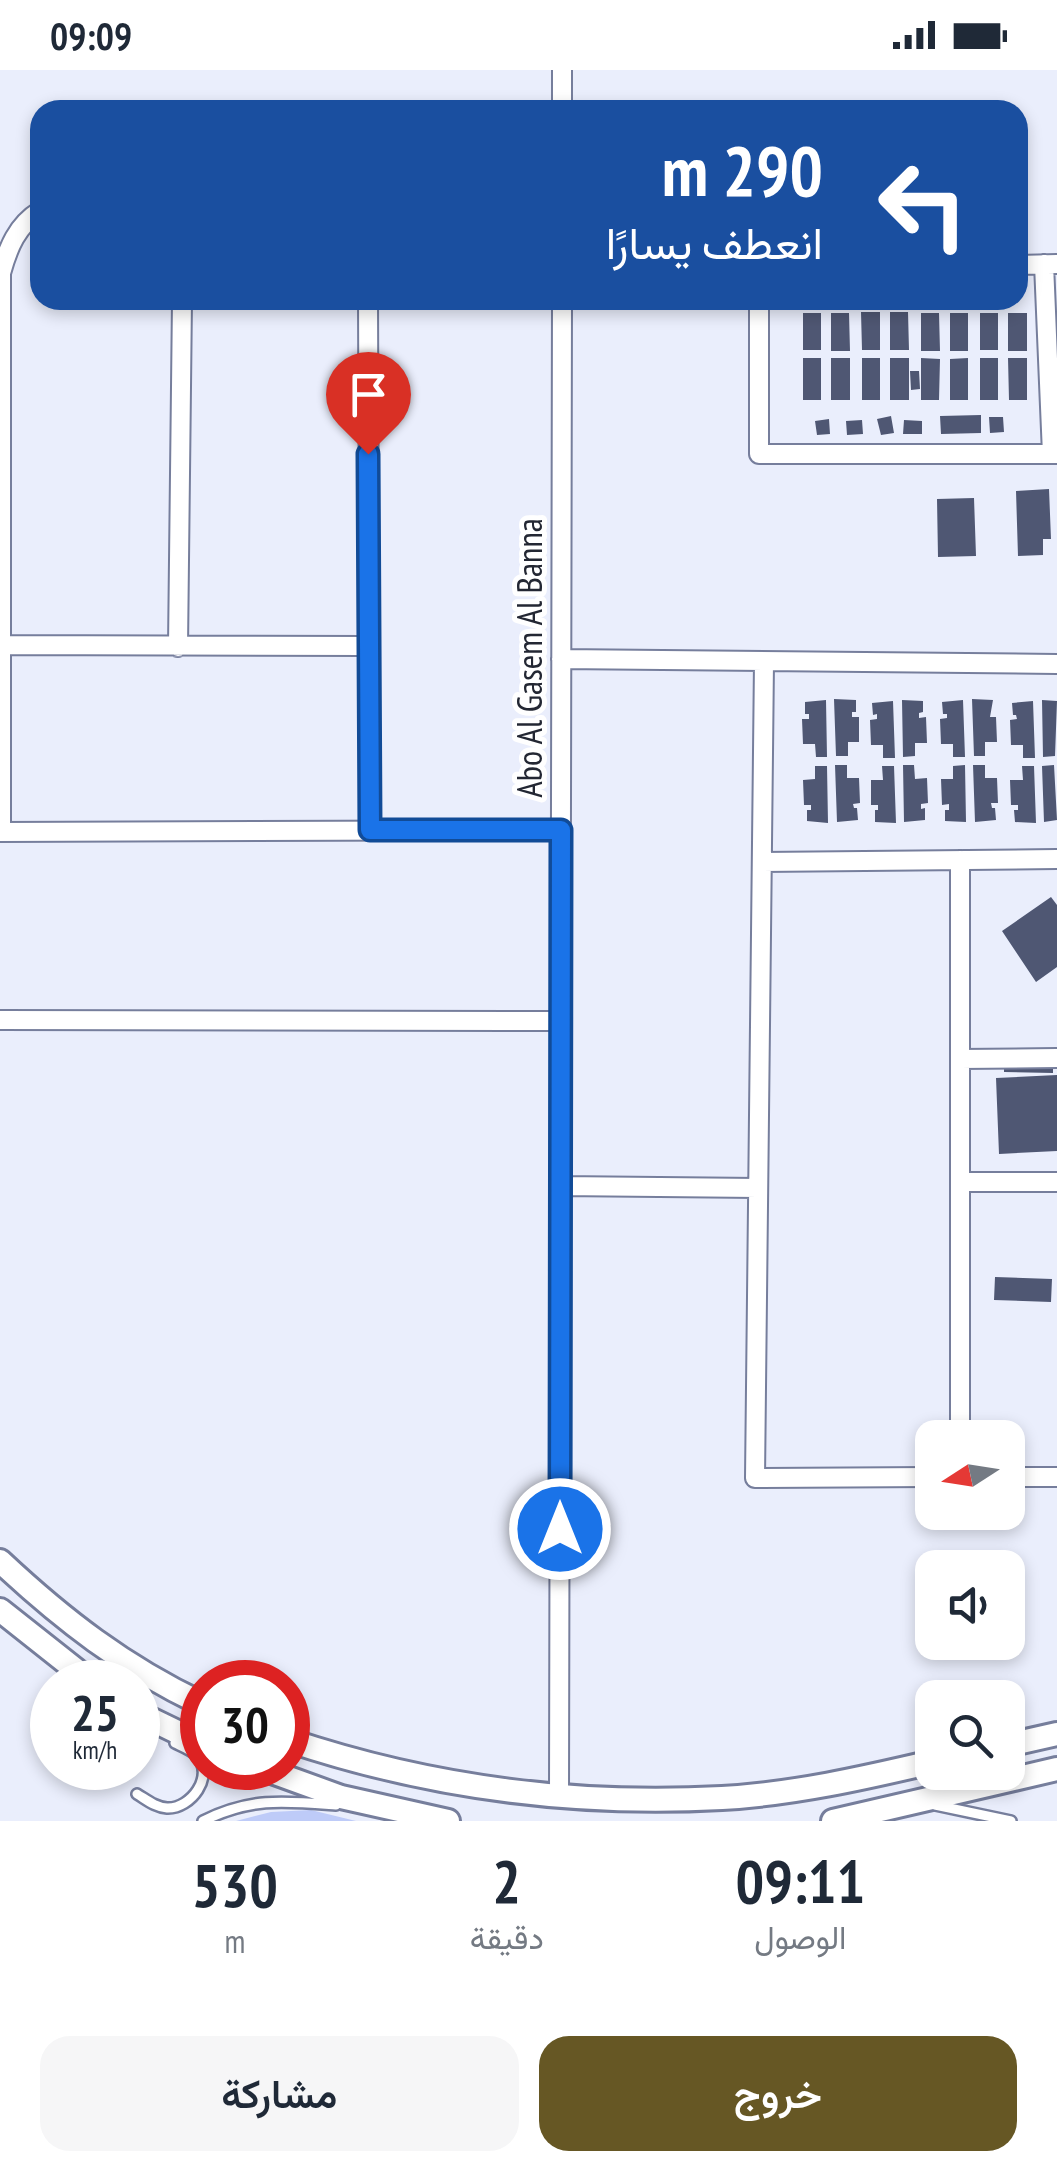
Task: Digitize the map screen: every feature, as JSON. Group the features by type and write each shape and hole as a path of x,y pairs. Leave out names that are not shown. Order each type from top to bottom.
{"street":[{"path":"562,70 562,100"},
{"path":"30,218 10,244 1,273 1,832 561,830"},
{"path":"759,310 758,454 1054,454 1050,264"},
{"path":"178,647 182,310"},
{"path":"368,310 370,830"},
{"name":"Abo Al Gasem Al Banna","path":"559,1796 562,310"},
{"path":"1,646 367,646"},
{"path":"561,659 1057,664"},
{"path":"764,662 755,1478 915,1477"},
{"path":"762,862 1057,859"},
{"path":"960,860 960,1420"},
{"path":"0,1020 560,1021"},
{"path":"960,1060 1057,1058"},
{"path":"960,1182 1057,1182"},
{"path":"560,1186 758,1188"},
{"path":"1025,1477 1057,1477"},
{"path":"0,1561 110,1654 180,1692"},
{"path":"0,1610 62,1660"},
{"path":"1025,1741 1057,1734"},
{"path":"310,1746 393,1770 491,1789 626,1800 724,1798 854,1780 915,1766"},
{"path":"833,1821 1057,1770"},
{"path":"310,1785 448,1821"}],"lane":[{"path":"138,1794 154,1805 176,1807 194,1796 202,1777 198,1756 160,1736"},
{"path":"203,1821 229,1808 286,1799 390,1809"},
{"path":"918,1802 972,1810 1010,1821"}],"shaded area":[{"path":"311,1810 356,1821 236,1821 271,1812"}],"building":[{"path":"861,312 880,312 880,350 862,350"},
{"path":"890,312 908,312 909,350 890,350"},
{"path":"803,313 821,313 821,350 803,350"},
{"path":"831,313 849,313 850,351 831,351"},
{"path":"921,313 939,313 940,351 921,351"},
{"path":"950,313 968,313 968,351 950,351"},
{"path":"980,313 998,313 998,350 980,350"},
{"path":"1008,313 1027,313 1027,351 1008,351"},
{"path":"803,358 821,358 821,400 803,400"},
{"path":"831,358 850,358 850,400 831,400"},
{"path":"862,358 880,358 880,400 862,400"},
{"path":"890,358 909,358 909,400 890,400"},
{"path":"921,358 940,359 939,400 921,400"},
{"path":"968,358 968,400 950,400 950,359"},
{"path":"980,358 998,358 998,400 980,400"},
{"path":"1008,358 1027,358 1027,400 1009,400"},
{"path":"910,371 919,371 920,389 911,390"},
{"path":"981,415 981,433 941,434 940,416"},
{"path":"891,416 894,433 881,435 877,419"},
{"path":"989,417 1003,417 1004,432 990,433"},
{"path":"829,419 830,434 817,435 815,421"},
{"path":"862,420 863,434 847,435 846,421"},
{"path":"904,420 922,421 922,434 903,434"},
{"path":"1049,489 1051,539 1043,539 1043,555 1018,556 1016,491"},
{"path":"974,498 976,556 938,557 937,499"},
{"path":"834,699 856,700 852,717 859,717 859,742 848,742 848,756 836,756"},
{"path":"972,699 993,700 990,717 996,717 997,742 985,742 985,756 974,756"},
{"path":"826,700 827,757 816,757 815,744 803,744 802,719 809,719 805,702"},
{"path":"902,700 923,701 919,718 926,717 927,743 915,743 915,756 903,757"},
{"path":"963,700 965,757 953,757 953,744 941,744 940,719 947,718 942,702"},
{"path":"1042,700 1057,701 1055,756 1043,757"},
{"path":"893,701 895,758 883,758 883,745 871,745 870,720 877,719 872,703"},
{"path":"1033,701 1035,758 1023,758 1023,745 1011,745 1010,720 1017,719 1012,703"},
{"path":"835,765 847,765 847,778 859,778 860,803 853,804 858,820 837,822"},
{"path":"903,765 914,765 915,779 927,778 928,803 921,804 925,820 904,822"},
{"path":"965,765 966,822 945,821 949,804 942,805 941,779 953,779 953,766"},
{"path":"973,765 985,765 985,778 997,778 998,803 991,803 996,820 975,822"},
{"path":"1054,765 1057,820 1044,822 1042,766"},
{"path":"815,766 827,766 828,823 807,821 811,805 804,805 803,780 815,779"},
{"path":"882,766 894,766 896,823 875,822 878,805 871,805 871,780 883,780"},
{"path":"1022,766 1034,766 1036,823 1015,822 1014,810 1018,810 1018,805 1011,805 1010,780 1023,780"},
{"path":"1051,897 1057,905 1057,967 1036,982 1002,931"},
{"path":"1053,1056 1053,1073 1004,1072 1004,1065"},
{"path":"1057,1075 1057,1151 999,1154 996,1078"},
{"path":"995,1277 1052,1279 1051,1302 994,1300"}],"route":[{"path":"368,454 370,830 561,830 560,1529"}]}
